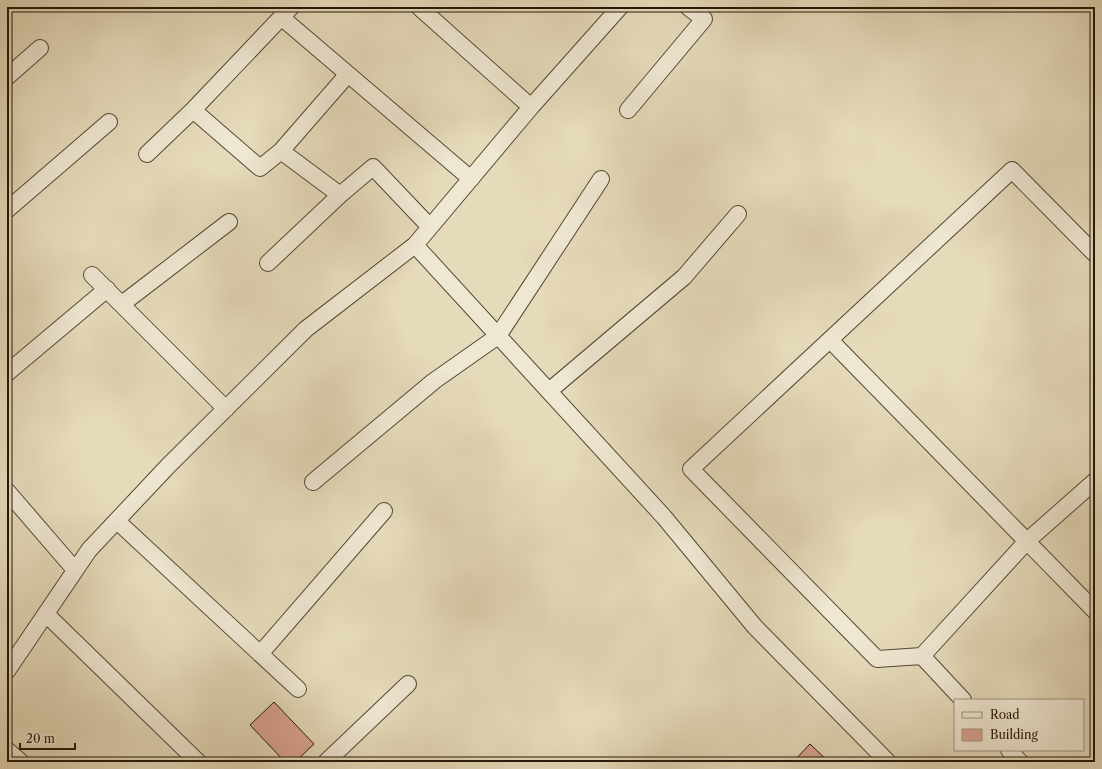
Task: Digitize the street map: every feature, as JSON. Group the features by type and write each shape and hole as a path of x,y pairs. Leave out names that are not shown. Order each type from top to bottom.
{"street":[{"path":"419,7 531,107"},
{"path":"628,110 704,19 688,7"},
{"path":"10,661 46,614 89,550 226,408 306,329 415,245 613,9"},
{"path":"147,154 193,110 286,12 348,74 471,179"},
{"path":"7,78 40,48"},
{"path":"193,110 260,168 281,151 348,74"},
{"path":"7,210 109,122"},
{"path":"281,151 340,195"},
{"path":"268,263 340,195 373,167 430,227"},
{"path":"1095,254 1012,170 691,469 877,659 922,656 1027,541 1095,481"},
{"path":"312,482 434,380 498,336 601,179"},
{"path":"549,391 684,277 738,214"},
{"path":"122,304 229,222"},
{"path":"415,245 664,517 755,627 888,762"},
{"path":"92,275 226,408"},
{"path":"7,374 106,289"},
{"path":"830,340 1095,611"},
{"path":"7,491 76,570"},
{"path":"260,654 384,511"},
{"path":"117,520 298,689"},
{"path":"46,614 198,762"},
{"path":"922,656 962,699"},
{"path":"326,762 408,684"},
{"path":"7,750 21,762"},
{"path":"1010,751 1020,762"}],"building":[{"path":"274,702 314,744 295,762 285,762 250,725"},
{"path":"810,744 829,762 793,762"}]}
